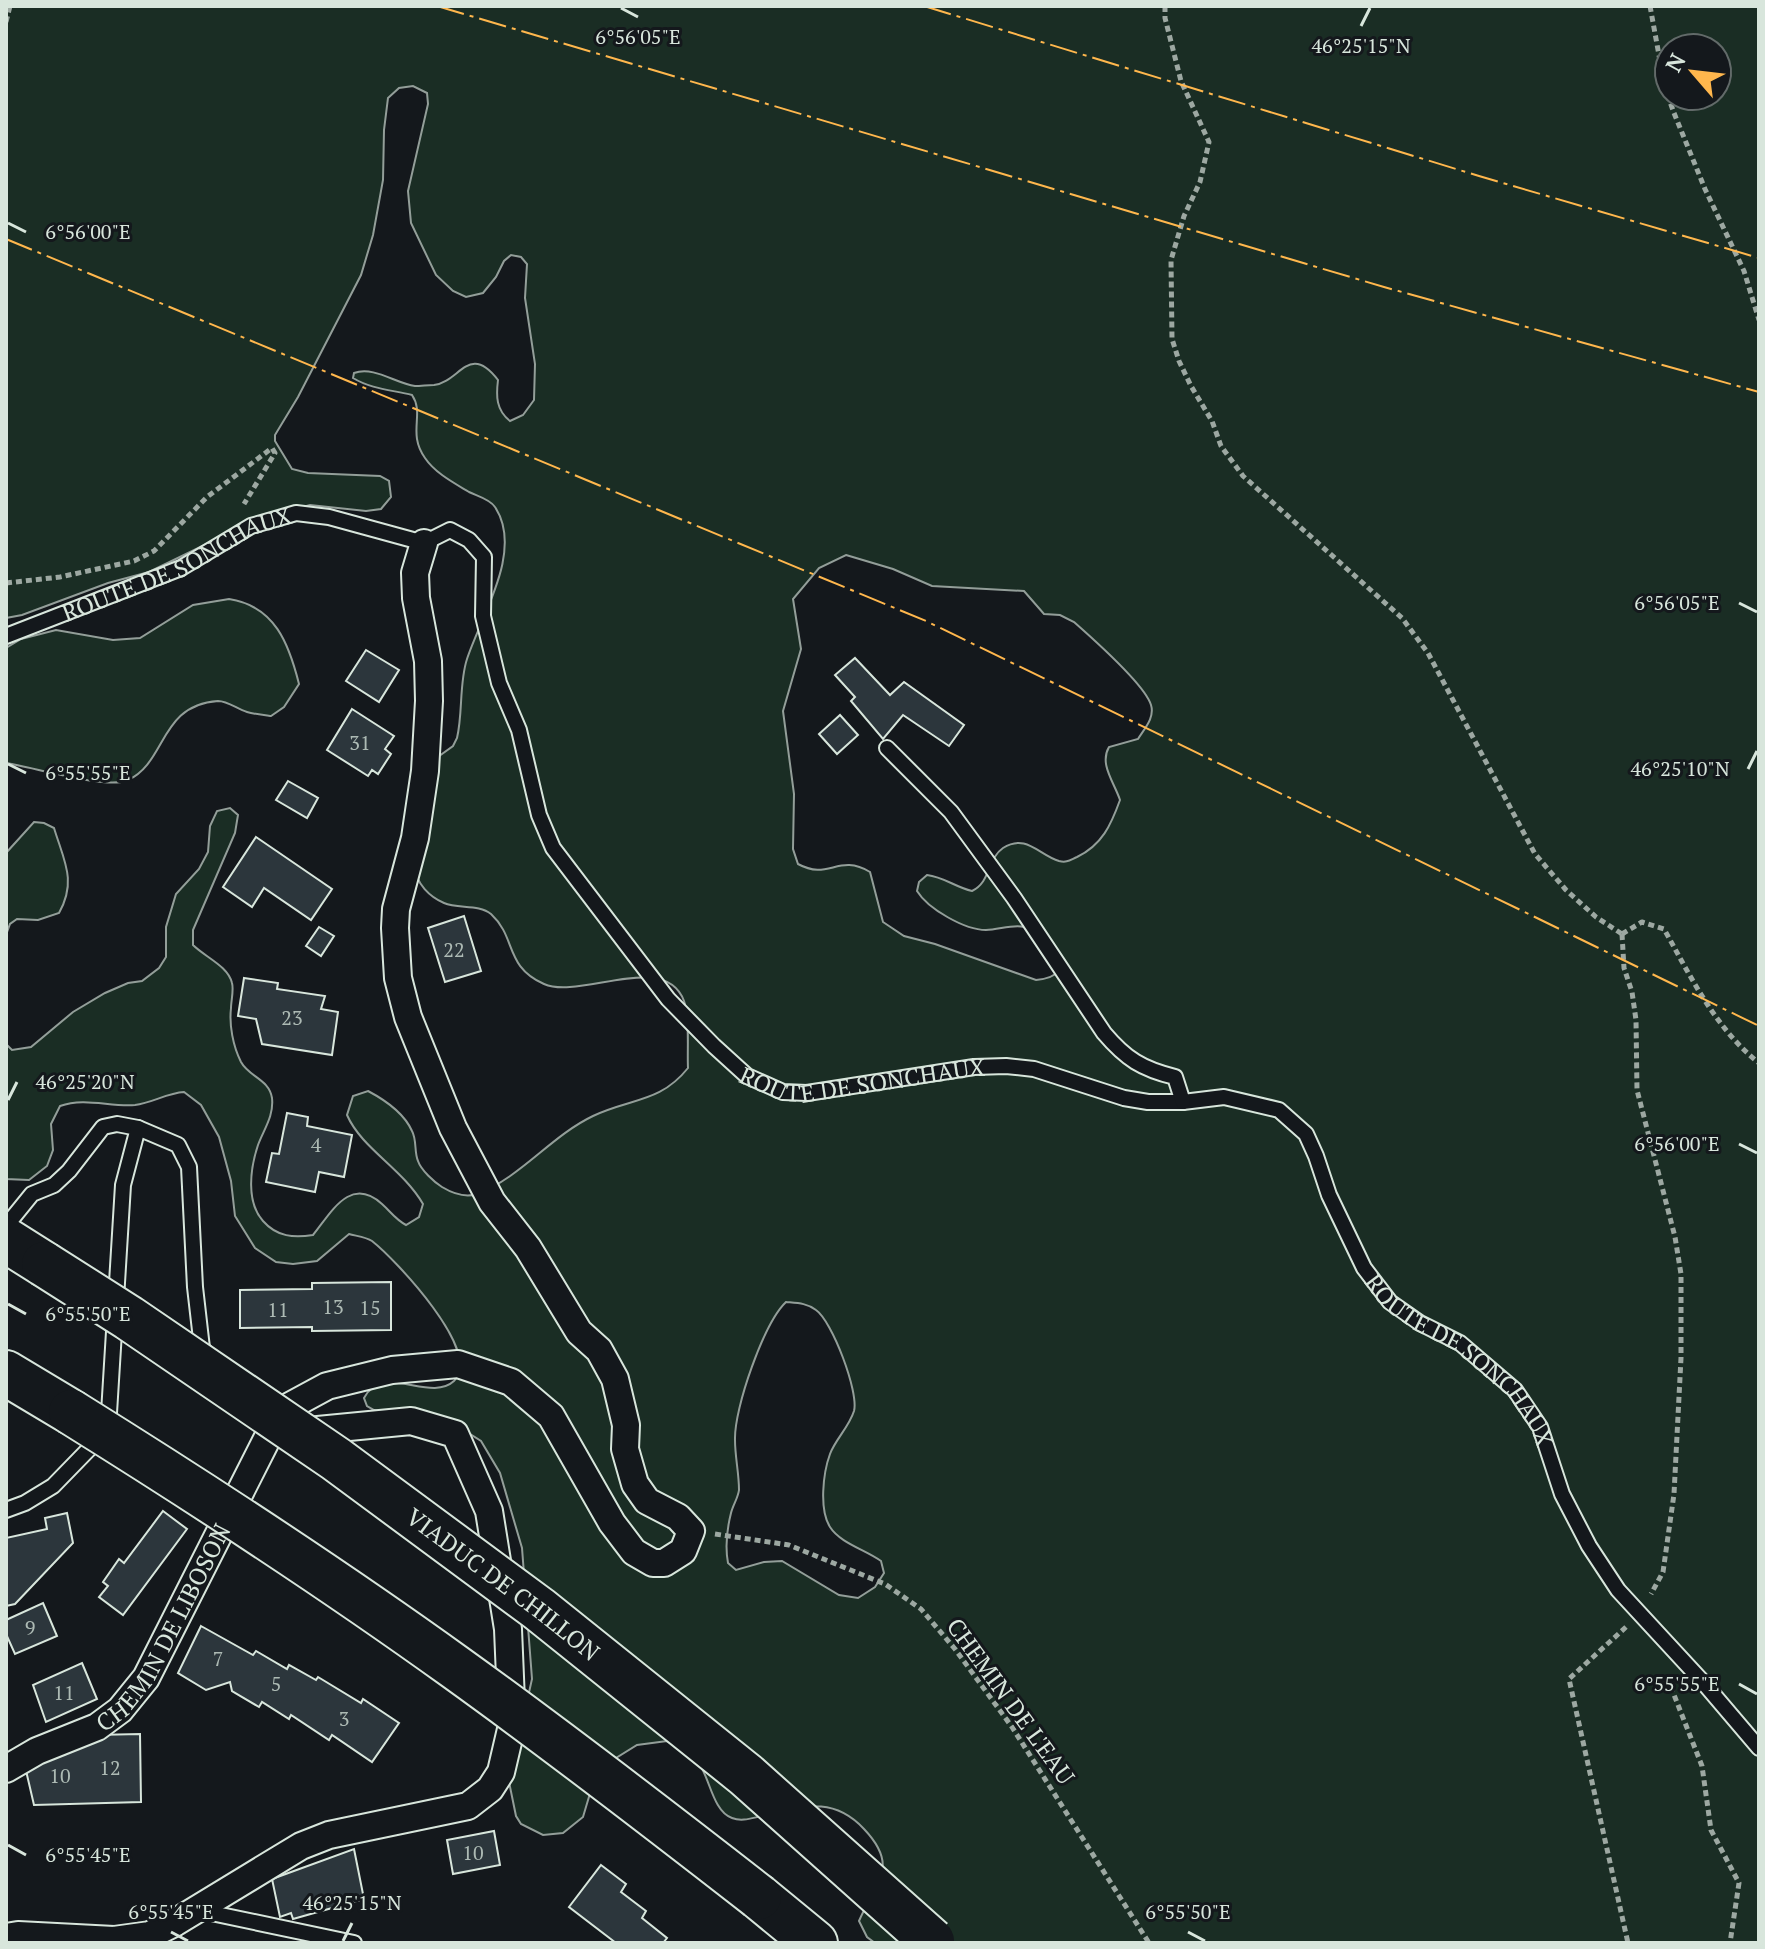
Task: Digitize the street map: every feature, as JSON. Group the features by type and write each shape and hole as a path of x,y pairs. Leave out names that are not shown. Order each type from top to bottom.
{"highway":[{"name":"VIADUC DE CHILLON","path":"6,1240 141,1326 336,1459 539,1609 746,1775 934,1943"},
{"path":"6,1373 263,1535 453,1666 630,1796 815,1943"}],"street":[{"path":"290,1406 327,1386 379,1373 458,1364 511,1382 551,1416 612,1523 634,1552 653,1563 664,1563 683,1551 691,1531 678,1517 647,1501 635,1484 625,1449 626,1425 615,1379 599,1350 579,1332 528,1248 492,1202 453,1128 408,1017 395,956 395,928 396,909 415,838 425,771 428,661 416,598 415,573 424,543"},
{"name":"CHEMIN DE LIBOSON","path":"6,1769 37,1751 97,1727 120,1710 146,1678 269,1435 290,1406"},
{"path":"6,1937 114,1940 150,1935 301,1846 329,1835 468,1806 490,1789 501,1772 512,1725 508,1629 489,1511 455,1434 411,1421 269,1435"}],"lane":[{"name":"ROUTE DE SONCHAUX","path":"6,636 181,568 266,520 296,513 329,517 424,543 450,530 469,540 484,557 483,616 499,683 519,730 539,815 553,848 668,999 747,1076 783,1092 807,1093 974,1067 1006,1066 1034,1069 1124,1098 1148,1102 1224,1097 1279,1110 1306,1134 1329,1195 1364,1268 1390,1302 1420,1323 1460,1343 1515,1390 1540,1427 1562,1494 1589,1546 1618,1590 1759,1748"},
{"path":"887,748 951,812 1014,898 1104,1033 1120,1051 1147,1070 1175,1077 1183,1102"},
{"path":"6,1226 32,1194 54,1185 69,1171 103,1127 117,1124 138,1128 178,1145 189,1167 195,1287 202,1348 218,1368 255,1395 290,1406"},
{"path":"6,1510 25,1503 53,1486 89,1449 109,1413 123,1185 138,1128"},
{"path":"197,1910 354,1943"}],"path":[{"path":"6,22 10,6"},
{"path":"1165,6 1165,18 1181,81 1209,142 1200,182 1184,216 1171,260 1172,339 1191,386 1212,421 1221,446 1243,476 1402,618 1428,653 1535,854 1566,890 1596,917 1622,934"},
{"path":"1650,6 1665,88 1705,189 1744,271 1759,320"},
{"path":"6,583 60,577 134,561 154,551 207,497 272,448 275,453 225,541"},
{"path":"1622,934 1642,922 1664,929 1725,1030 1759,1063"},
{"path":"1622,934 1624,968 1636,1020 1637,1090 1675,1237 1681,1274 1681,1358 1674,1494 1663,1572 1641,1613 1569,1679 1628,1943"},
{"name":"CHEMIN DE L'EAU","path":"691,1531 789,1545 885,1584 921,1609 955,1649 1012,1727 1149,1943"},
{"path":"1663,1669 1702,1766 1711,1830 1739,1883 1730,1943"}],"green space":[{"path":"6,6 1759,6 1759,1943 875,1943 867,1937 859,1921 878,1884 883,1864 875,1842 864,1829 840,1811 816,1806 740,1820 732,1818 717,1803 698,1763 667,1741 637,1745 608,1763 594,1780 583,1817 563,1833 543,1835 521,1824 516,1816 509,1782 532,1679 522,1548 500,1473 481,1441 462,1429 374,1410 367,1406 364,1398 372,1388 383,1383 432,1388 444,1387 454,1381 460,1368 457,1350 433,1307 416,1286 372,1241 349,1234 317,1261 293,1264 276,1262 255,1248 235,1216 231,1181 219,1137 201,1105 184,1092 135,1105 79,1102 60,1106 51,1124 53,1150 47,1166 29,1180 6,1179 6,1044 12,1050 31,1047 73,1012 105,993 128,983 142,981 159,968 166,957 166,927 176,894 199,869 208,852 210,826 217,811 230,808 238,815 235,833 193,930 193,945 230,977 233,989 231,1028 236,1049 241,1062 267,1086 272,1098 270,1117 255,1154 251,1185 258,1213 274,1230 293,1236 313,1235 342,1200 360,1194 371,1196 406,1225 419,1217 423,1204 414,1191 362,1138 347,1115 353,1096 368,1091 393,1108 412,1131 417,1157 425,1172 446,1189 472,1195 507,1178 578,1124 607,1110 656,1094 688,1068 686,1008 674,986 659,979 641,977 578,986 544,984 522,969 505,933 491,914 439,900 425,889 416,873 435,759 453,746 457,738 467,659 503,563 503,524 493,504 445,477 425,458 417,440 417,409 412,395 367,385 353,378 354,373 377,373 415,386 434,385 465,367 479,364 498,380 498,402 510,421 523,415 534,400 535,364 525,298 527,264 521,257 511,255 483,293 466,297 453,291 436,275 411,223 408,191 428,104 427,93 413,86 399,88 388,98 383,180 373,235 361,275 275,435 275,441 292,469 308,473 380,476 389,481 391,497 381,509 366,511 310,505 258,519 149,572 108,583 6,618","holes":["846,555 893,569 932,586 1024,591 1044,614 1060,615 1074,622 1117,662 1147,696 1152,714 1138,739 1109,747 1106,753 1108,773 1120,800 1109,826 1093,847 1064,862 1026,844 1011,844 998,853 983,882 972,891 927,875 919,882 917,891 922,898 958,922 986,930 1024,927 1045,938 1054,946 1062,963 1059,971 1051,977 1036,980 904,936 883,922 870,872 850,865 818,870 798,864 793,849 794,794 783,711 801,649 793,599 819,568","786,1302 805,1305 822,1317 836,1342 852,1389 854,1411 830,1454 823,1501 834,1533 881,1561 884,1573 875,1587 858,1598 839,1595 782,1561 764,1562 736,1570 728,1563 728,1525 739,1490 735,1440 739,1408 760,1346"]},
{"path":"229,599 245,603 269,618 285,641 299,684 284,707 271,716 247,712 222,701 199,705 185,712 174,723 150,761 141,772 128,780 87,780 6,763 6,648 21,639 56,630 113,640 140,638 193,605"},
{"path":"34,822 54,828 65,861 67,891 59,913 38,920 17,919 10,924 6,935 6,853"}],"building":[{"path":"366,650 399,670 379,702 346,681"},
{"path":"855,658 890,695 904,682 964,725 949,746 903,715 883,739 851,701 855,697 835,675"},
{"path":"352,709 394,736 385,749 391,754 378,774 372,770 368,776 327,750"},
{"path":"840,715 858,735 837,754 819,734"},
{"path":"288,781 318,798 307,818 276,800"},
{"path":"256,837 332,889 311,920 264,888 252,907 223,887"},
{"path":"464,916 481,971 445,982 428,928"},
{"path":"319,927 334,936 321,956 306,946"},
{"path":"244,978 278,983 277,989 325,996 321,1009 338,1012 332,1055 262,1044 256,1019 238,1016"},
{"path":"287,1113 308,1117 307,1126 352,1135 344,1177 319,1172 315,1192 266,1182 272,1153 279,1154"},
{"path":"391,1282 391,1330 240,1328 240,1290 312,1289 312,1283"},
{"path":"163,1511 187,1529 123,1615 99,1597 108,1586 103,1582 119,1559 124,1563"},
{"path":"67,1513 73,1543 15,1604 6,1606 6,1538 47,1529 45,1518"},
{"path":"43,1603 57,1636 15,1654 6,1634 6,1620"},
{"path":"201,1626 253,1655 256,1651 287,1669 289,1665 316,1680 318,1677 361,1703 363,1699 399,1723 372,1762 332,1735 329,1740 291,1715 289,1719 262,1702 259,1707 232,1691 230,1682 206,1690 178,1673"},
{"path":"82,1663 97,1699 46,1722 33,1685"},
{"path":"140,1734 141,1802 34,1805 24,1762 94,1735"},
{"path":"494,1831 500,1865 453,1874 447,1840"},
{"path":"354,1849 364,1899 293,1919 291,1913 280,1917 272,1879"},
{"path":"601,1865 626,1884 621,1892 646,1911 642,1918 667,1938 663,1943 616,1943 569,1907"}],"power":[{"path":"437,6 1384,287 1759,392"},
{"path":"924,6 1759,258"},
{"path":"6,239 926,621 1759,1026"}]}
